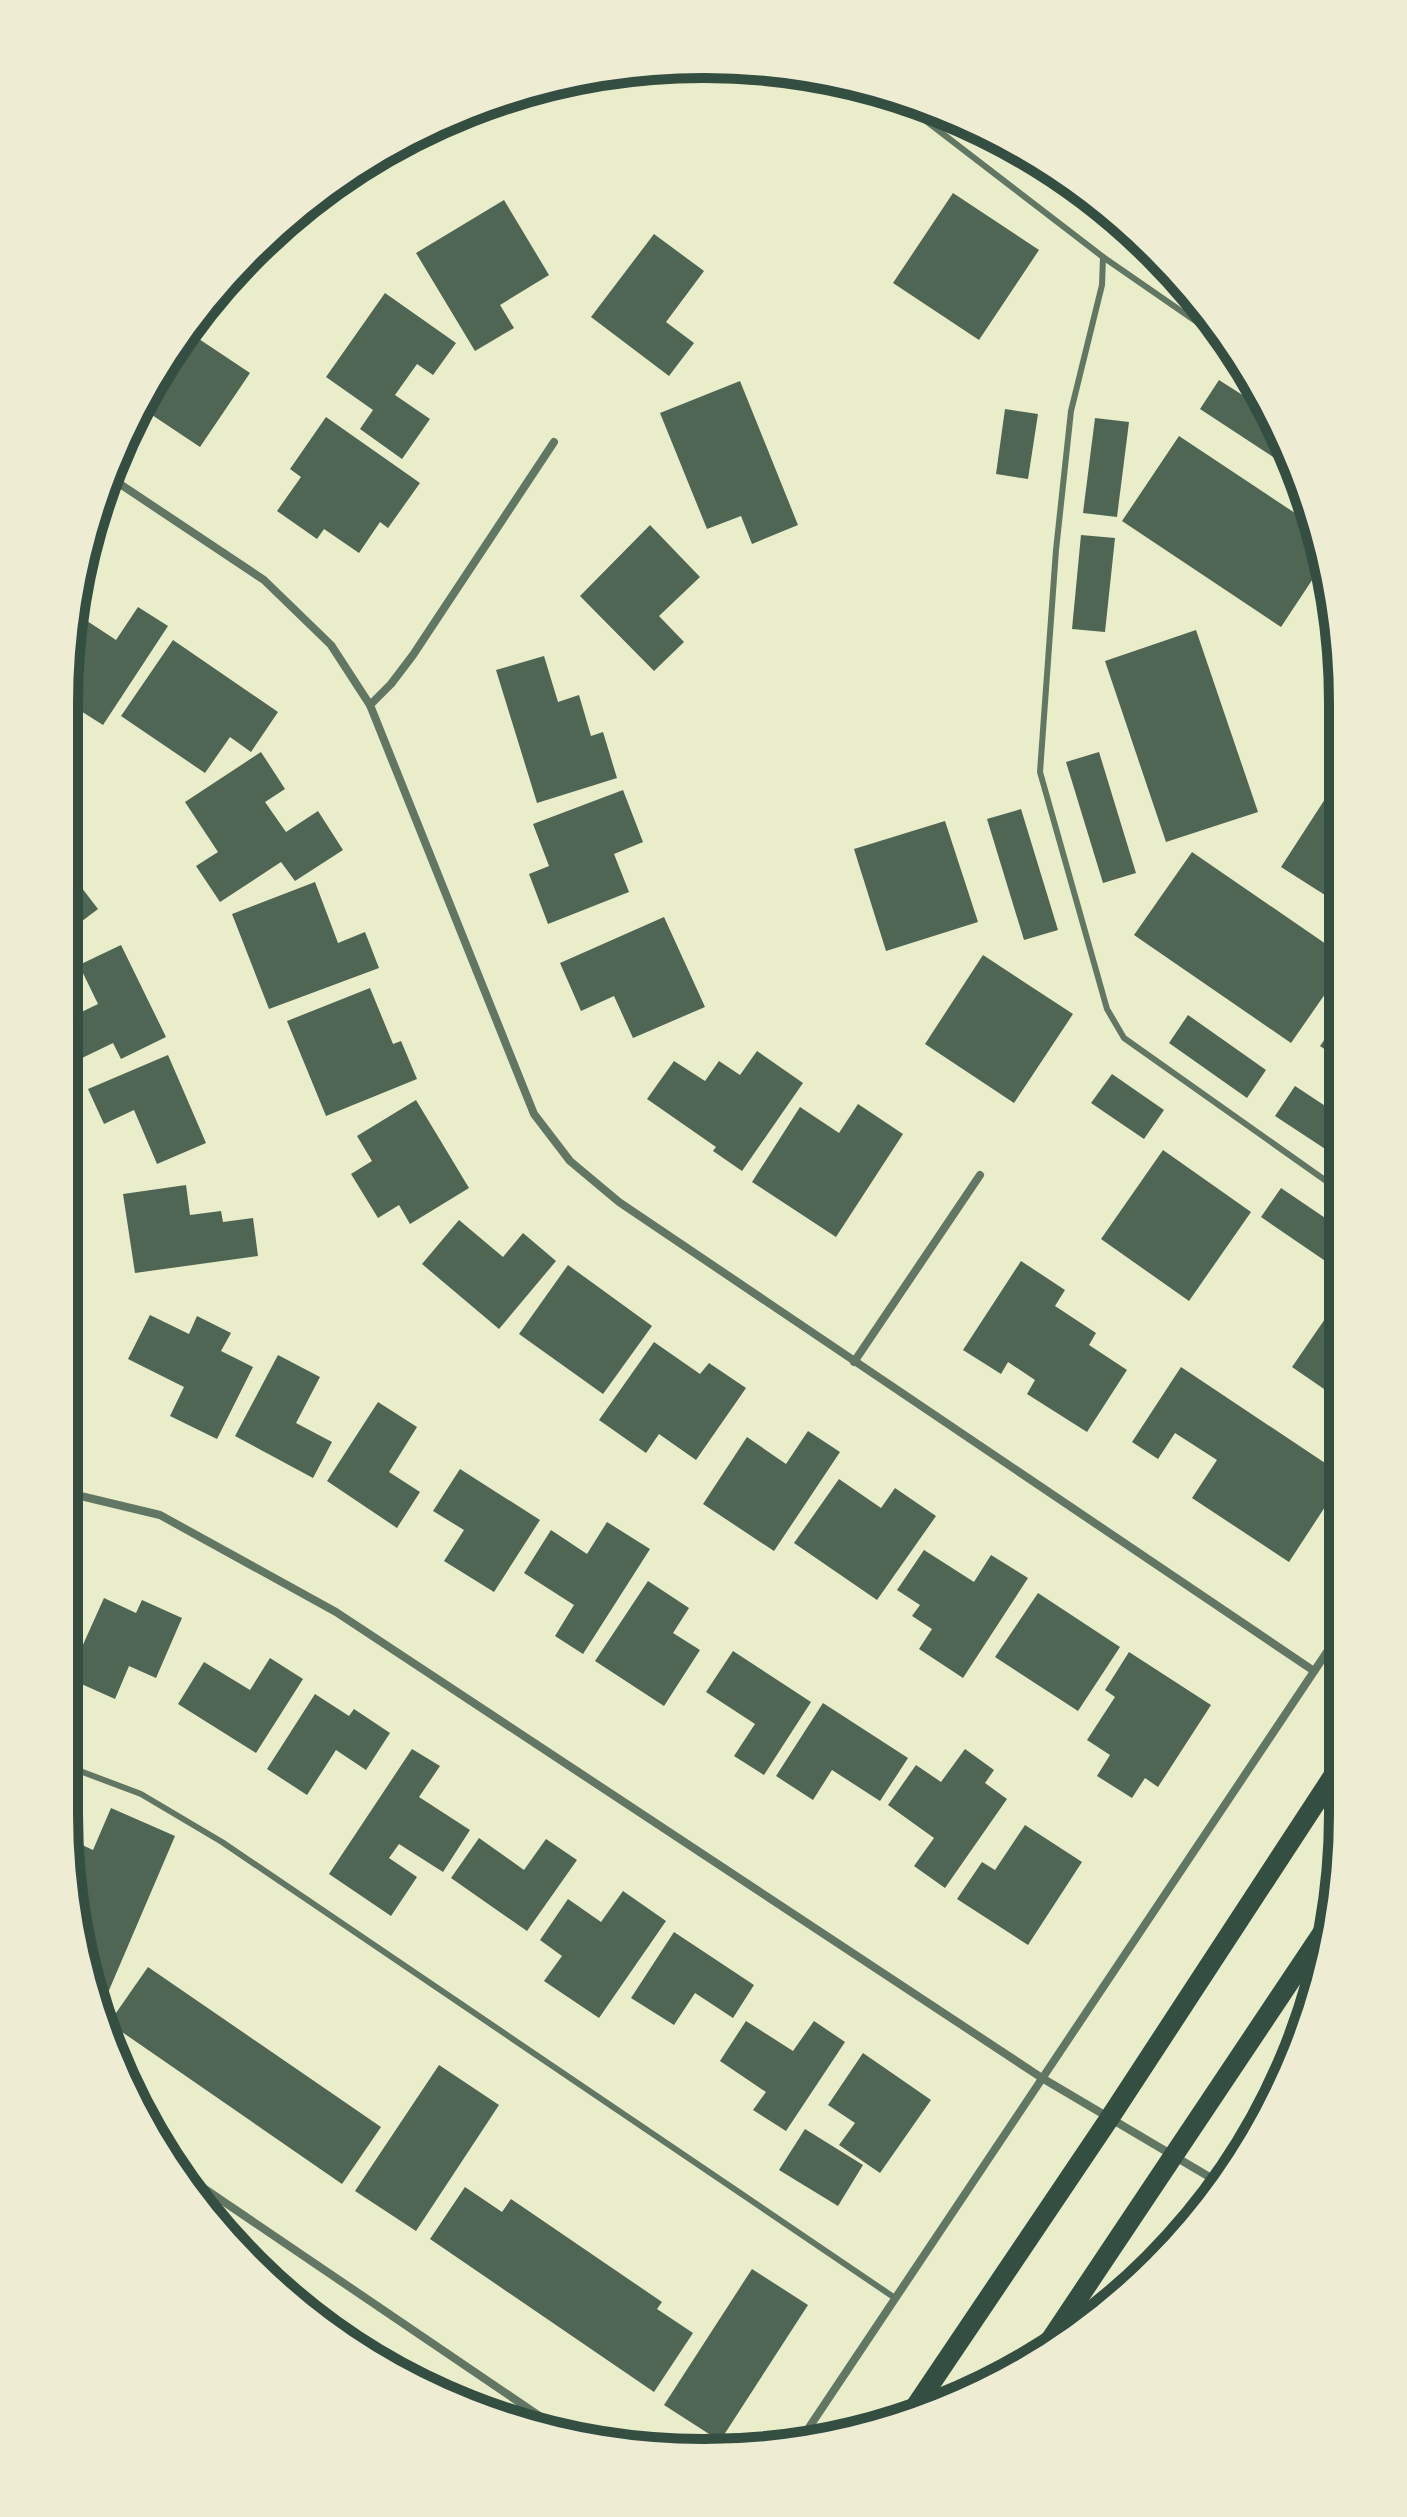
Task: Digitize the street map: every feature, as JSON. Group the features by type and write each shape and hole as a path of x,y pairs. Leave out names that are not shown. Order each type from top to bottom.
{"main road":[{"path":"919,2400 1109,2119 1329,1782"},
{"path":"1058,2329 1315,1944"},
{"path":"930,2396 940,2368"}],"street":[{"path":"370,705 413,655 554,442"},
{"path":"118,483 264,580 331,645 370,705 534,1114 570,1161 619,1202 1314,1671"},
{"path":"854,1362 980,1175"},
{"path":"78,1495 160,1515 336,1612 1042,2078 1212,2178"},
{"path":"807,2430 1329,1649"},
{"path":"202,2187 543,2418"}],"lane":[{"path":"922,118 1103,257 1202,325"},
{"path":"1103,257 1102,285 1071,411 1056,550 1040,772 1107,1009 1124,1038 1329,1183"},
{"path":"78,1770 141,1794 222,1842 895,2298"}],"building":[{"path":"953,193 1039,250 979,340 893,283"},
{"path":"504,200 549,275 500,305 514,328 475,351 416,253"},
{"path":"654,234 704,271 666,322 694,343 669,376 591,317"},
{"path":"385,293 456,343 433,375 417,364 395,395 430,419 402,459 360,429 373,410 326,377"},
{"path":"197,337 250,373 200,447 150,414"},
{"path":"1219,380 1249,399 1280,461 1200,409"},
{"path":"740,381 798,525 752,544 741,516 707,529 660,413"},
{"path":"1005,409 1038,414 1028,479 996,474"},
{"path":"326,417 420,483 388,528 380,522 359,553 324,529 317,539 277,511 301,477 290,469"},
{"path":"1095,418 1129,422 1117,517 1083,513"},
{"path":"1179,436 1300,517 1316,575 1281,627 1122,521"},
{"path":"650,525 700,577 659,616 684,642 654,671 580,596"},
{"path":"1081,535 1115,538 1105,632 1072,629"},
{"path":"138,607 168,626 103,725 78,709 84,619 116,640"},
{"path":"1196,630 1258,812 1166,842 1105,661"},
{"path":"173,640 278,712 251,752 230,737 205,773 121,716"},
{"path":"544,656 558,702 579,695 591,736 603,732 617,778 537,803 496,670"},
{"path":"261,752 285,789 265,802 286,832 318,811 343,850 295,881 281,862 220,902 196,866 218,852 185,802"},
{"path":"1099,752 1136,873 1103,883 1066,762"},
{"path":"623,790 643,842 614,854 629,892 548,924 529,874 549,866 533,824"},
{"path":"1329,793 1329,898 1281,867"},
{"path":"1021,809 1058,930 1024,940 987,819"},
{"path":"945,821 978,922 886,951 854,849"},
{"path":"1192,852 1329,946 1329,988 1291,1043 1134,935"},
{"path":"315,882 338,943 365,932 379,968 269,1009 232,914"},
{"path":"78,883 98,909 78,924"},
{"path":"664,917 705,1007 633,1038 614,996 581,1011 560,963"},
{"path":"121,945 166,1037 121,1059 113,1043 80,1059 78,1014 98,1004 79,965"},
{"path":"983,955 1073,1014 1014,1103 925,1044"},
{"path":"370,988 393,1044 401,1041 417,1079 326,1116 287,1021"},
{"path":"1188,1015 1266,1070 1247,1098 1169,1043"},
{"path":"1329,1033 1329,1052 1320,1046"},
{"path":"757,1051 803,1083 742,1171 713,1151 716,1147 647,1099 674,1061 705,1081 719,1061 740,1075"},
{"path":"168,1055 206,1143 157,1164 134,1110 104,1124 88,1089"},
{"path":"1112,1074 1164,1110 1144,1139 1091,1103"},
{"path":"1295,1086 1329,1108 1329,1151 1275,1116"},
{"path":"416,1100 469,1188 410,1224 399,1205 378,1218 351,1174 372,1161 357,1136"},
{"path":"858,1104 903,1134 836,1237 752,1182 800,1107 839,1133"},
{"path":"1163,1150 1251,1212 1189,1301 1101,1239"},
{"path":"186,1185 190,1215 221,1211 223,1222 253,1218 258,1256 135,1273 123,1194"},
{"path":"1281,1188 1329,1221 1329,1263 1261,1217"},
{"path":"459,1220 503,1257 523,1233 556,1261 499,1329 422,1264"},
{"path":"1021,1261 1065,1290 1055,1306 1096,1333 1089,1345 1127,1370 1087,1432 1027,1394 1035,1380 1008,1362 1001,1374 963,1350"},
{"path":"568,1265 652,1326 603,1394 519,1334"},
{"path":"1329,1313 1329,1392 1292,1367"},
{"path":"150,1315 189,1334 197,1316 231,1333 221,1351 253,1367 217,1439 170,1416 184,1387 128,1359"},
{"path":"654,1342 700,1374 709,1363 746,1388 696,1460 659,1434 646,1453 599,1420"},
{"path":"278,1355 320,1377 296,1423 332,1442 313,1478 235,1436"},
{"path":"1181,1367 1329,1466 1329,1501 1289,1562 1192,1498 1217,1460 1175,1433 1158,1459 1132,1442"},
{"path":"378,1402 417,1427 389,1472 420,1492 397,1528 327,1481"},
{"path":"808,1431 840,1452 774,1551 703,1504 747,1437 786,1464"},
{"path":"460,1469 540,1520 494,1592 444,1561 464,1530 433,1511"},
{"path":"839,1479 881,1508 895,1488 936,1516 877,1600 794,1543"},
{"path":"607,1522 650,1549 583,1654 555,1636 574,1605 524,1573 551,1530 587,1554"},
{"path":"924,1550 974,1582 991,1555 1028,1578 963,1678 919,1649 932,1629 912,1616 920,1605 897,1590"},
{"path":"648,1581 689,1608 673,1633 700,1650 664,1706 595,1661"},
{"path":"1038,1593 1120,1647 1078,1711 995,1657"},
{"path":"104,1598 136,1613 142,1600 182,1618 156,1678 129,1666 115,1699 78,1682 78,1656"},
{"path":"733,1651 811,1702 764,1775 734,1756 755,1724 706,1692"},
{"path":"1129,1652 1211,1705 1158,1787 1145,1778 1132,1798 1097,1776 1110,1755 1087,1740 1115,1697 1105,1690"},
{"path":"270,1658 303,1679 256,1753 178,1704 204,1662 250,1690"},
{"path":"315,1694 349,1716 354,1709 390,1733 366,1770 336,1750 307,1795 267,1769"},
{"path":"823,1703 908,1758 880,1801 832,1770 813,1800 776,1776"},
{"path":"412,1749 440,1766 419,1797 470,1830 443,1872 399,1844 389,1858 417,1877 391,1916 329,1874"},
{"path":"965,1749 994,1770 985,1783 1007,1799 945,1888 914,1866 934,1838 888,1805 916,1765 941,1782"},
{"path":"111,1808 175,1836 106,1998 90,1936 79,1847 80,1844 93,1850"},
{"path":"1025,1825 1082,1862 1028,1945 957,1899 982,1862 995,1870"},
{"path":"479,1838 524,1870 546,1839 577,1860 527,1931 451,1878"},
{"path":"623,1891 666,1921 599,2018 544,1981 562,1956 540,1940 568,1899 601,1922"},
{"path":"674,1932 754,1985 733,2018 695,1993 674,2025 631,1998"},
{"path":"148,1967 381,2127 342,2184 116,2028 112,2018"},
{"path":"746,2021 793,2051 814,2021 845,2042 786,2131 753,2110 766,2092 720,2061"},
{"path":"863,2053 931,2100 880,2173 839,2145 855,2123 828,2105"},
{"path":"439,2065 499,2105 416,2231 355,2191"},
{"path":"805,2129 863,2165 838,2206 779,2170"},
{"path":"465,2187 502,2212 511,2199 662,2302 657,2309 693,2333 654,2392 430,2239"},
{"path":"752,2269 808,2305 722,2439 716,2439 664,2405"}]}
